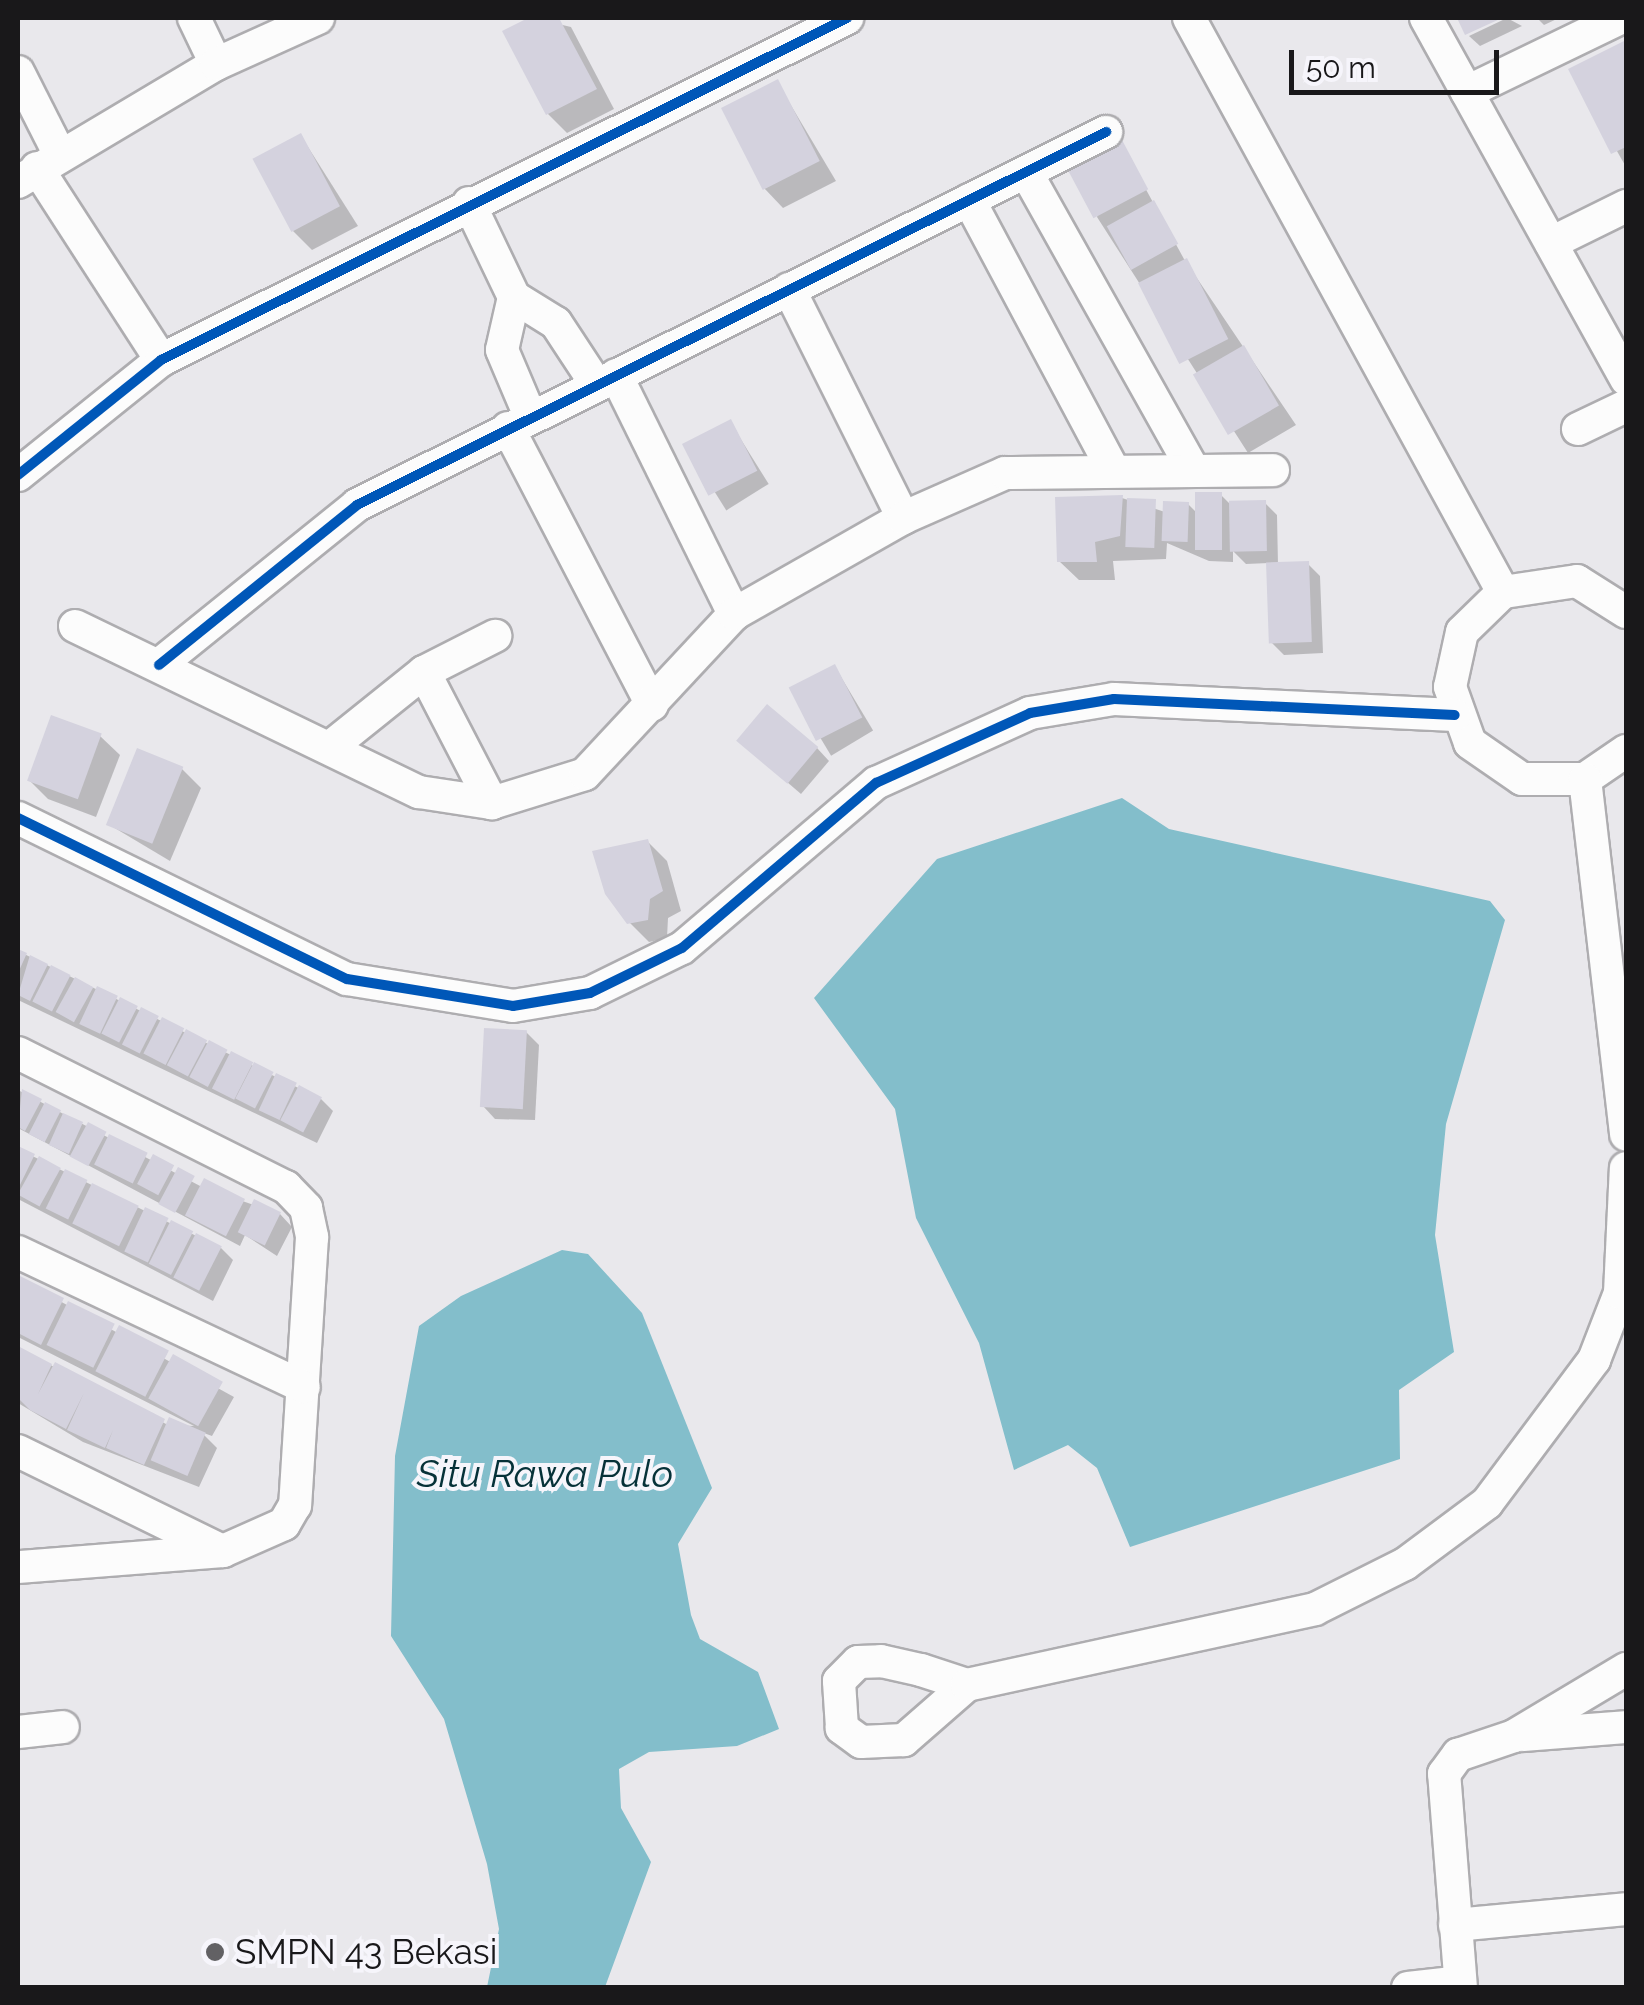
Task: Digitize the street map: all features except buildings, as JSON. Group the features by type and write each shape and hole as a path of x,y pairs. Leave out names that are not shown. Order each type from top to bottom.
{"street":[{"path":"194,18 216,64"},
{"path":"38,168 216,64 318,18"},
{"path":"1189,18 1503,592"},
{"path":"1426,18 1626,379"},
{"path":"1467,92 1620,18"},
{"path":"18,475 161,360 832,21"},
{"path":"18,72 38,168 161,360"},
{"path":"159,665 328,524 519,422 1106,132"},
{"path":"1026,172 1194,469"},
{"path":"969,200 1112,468"},
{"path":"468,203 514,297 556,323 606,380 734,614"},
{"path":"1551,243 1626,206"},
{"path":"788,289 903,518"},
{"path":"514,297 502,350 519,422 652,705"},
{"path":"1578,429 1626,406"},
{"path":"75,626 332,745 419,792 492,803 586,774 734,614 903,518 1005,474 1112,468 1273,470"},
{"path":"1621,602 1539,580 1503,592 1462,632 1452,658 1455,715 1470,743 1522,780 1585,779 1626,750"},
{"path":"332,745 424,672 495,636"},
{"path":"424,672 492,803"},
{"path":"18,818 347,978 514,1006 590,992 682,948 876,783 1030,714 1114,699 1455,715"},
{"path":"1585,779 1626,1135"},
{"path":"18,1053 301,1201 312,1237 304,1387 290,1516 222,1551 18,1567"},
{"path":"967,1685 1314,1609 1405,1564 1486,1502 1556,1420 1623,1293 1626,1168"},
{"path":"18,1252 304,1387"},
{"path":"18,1451 222,1551"},
{"path":"1408,1988 1461,1985 1444,1774 1458,1755 1514,1736 1626,1669"},
{"path":"1514,1736 1626,1727"},
{"path":"18,1732 64,1728"},
{"path":"1455,1926 1626,1909"}],"water":[{"path":"1122,798 1169,829 1490,901 1505,920 1446,1124 1435,1235 1454,1352 1399,1390 1400,1459 1130,1547 1097,1468 1068,1445 1014,1470 979,1343 916,1218 895,1109 814,998 937,859"},
{"name":"Situ Rawa Pulo","path":"562,1250 588,1254 642,1313 712,1488 678,1544 691,1615 700,1639 758,1672 779,1729 737,1746 649,1752 619,1769 621,1808 651,1862 605,1987 487,1987 499,1929 487,1864 444,1719 391,1636 395,1456 419,1326 461,1296"}],"cycle path":[{"path":"18,475 161,360 847,18"},
{"path":"159,665 357,505 1106,132"},
{"path":"18,818 347,979 513,1006 590,993 682,948 876,783 1030,713 1114,699 1455,715"}],"place":[{"name":"SMPN 43 Bekasi","path":"215,1952"}]}
